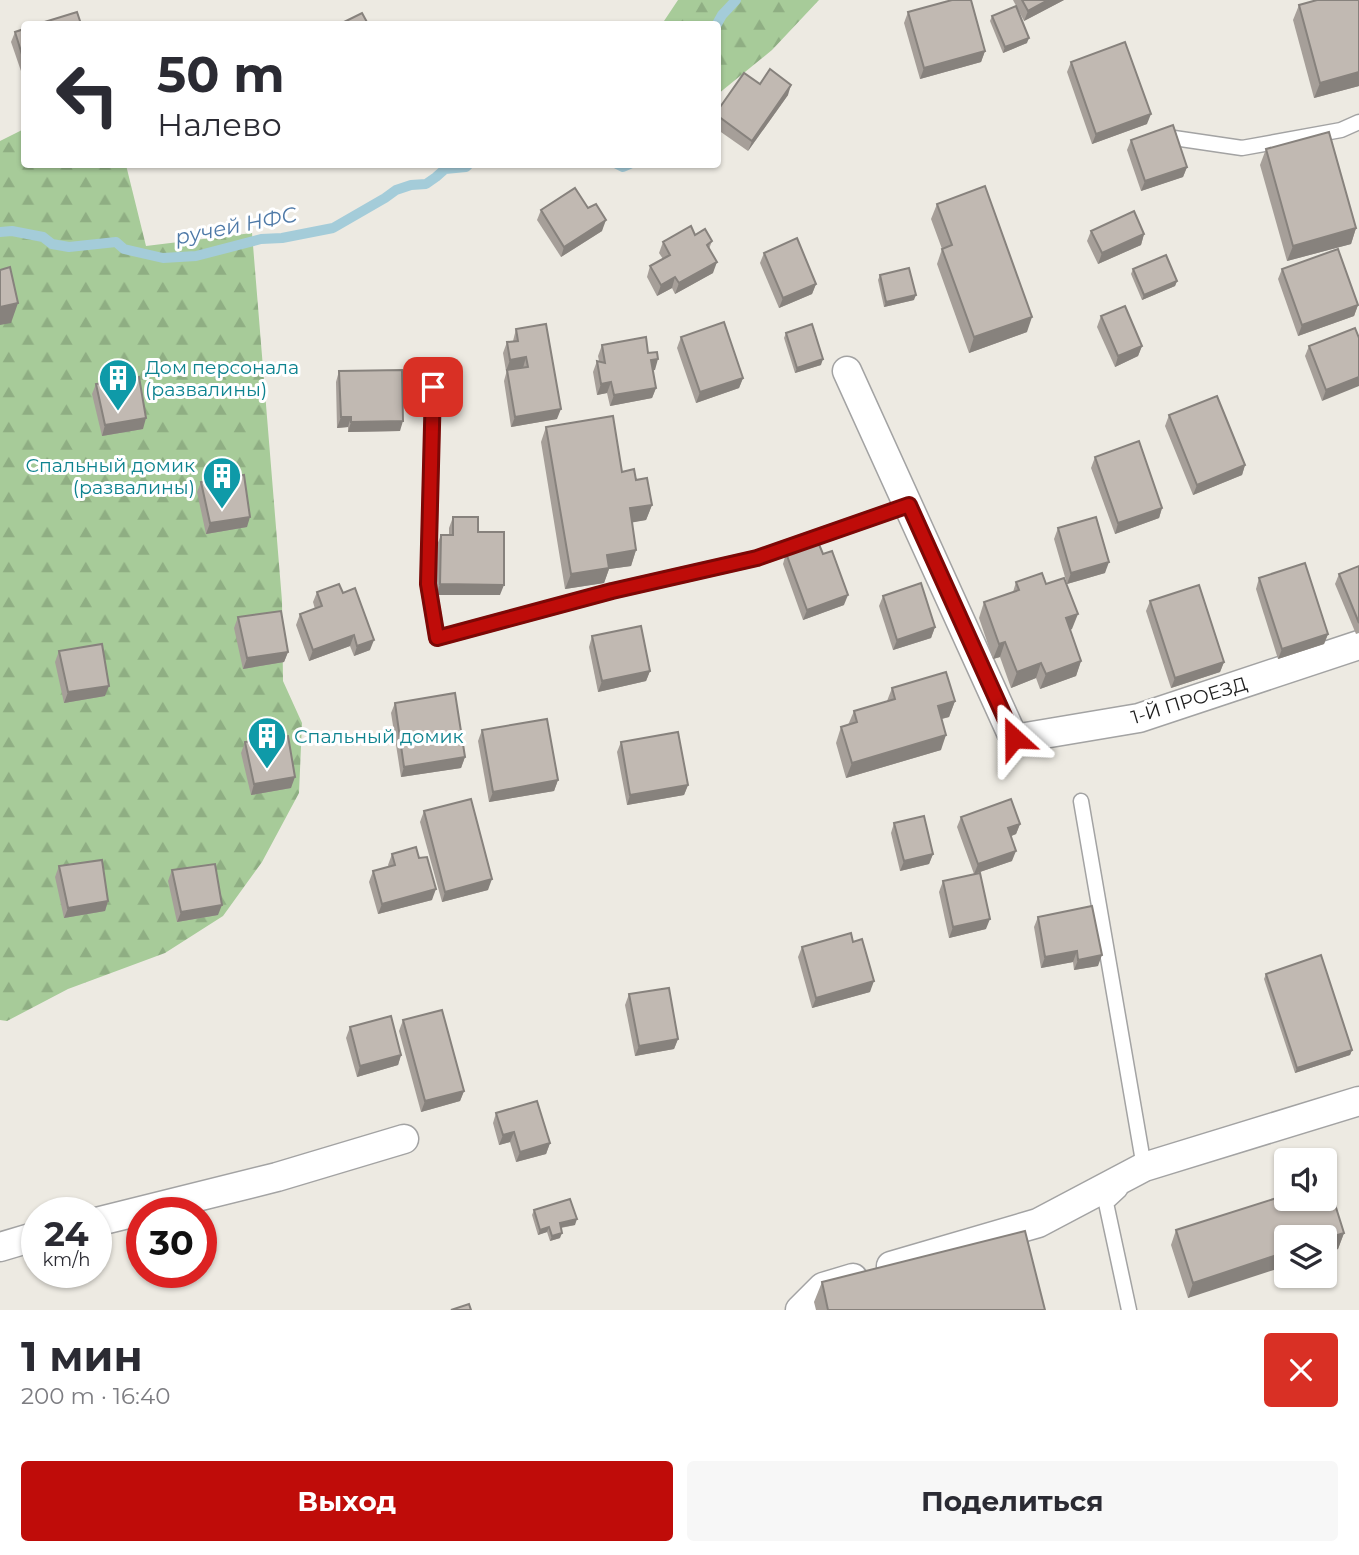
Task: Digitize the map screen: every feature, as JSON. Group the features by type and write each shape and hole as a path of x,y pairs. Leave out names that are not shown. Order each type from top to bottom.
{"street":[{"path":"847,371 909,505"},
{"name":"1-Й ПРОЕЗД","path":"909,505 1014,738 1139,718 1359,645"},
{"path":"800,1310 823,1287 1038,1223 1144,1167 1359,1101"},
{"path":"112,1218 277,1177 404,1139"},
{"path":"0,1247 21,1241"}],"lane":[{"path":"1174,138 1242,148 1341,130 1359,121"},
{"path":"433,387 428,584 437,638 612,591 757,558 909,505"},
{"path":"1081,801 1144,1167 1106,1203 1129,1310"}],"green space":[{"path":"678,0 819,0 772,50 721,92 721,21 664,21"},
{"path":"21,130 21,168 127,168 146,246 252,233 282,601 283,681 302,723 299,793 262,862 223,916 165,953 68,989 7,1021 0,1020 0,141"}],"building":[{"path":"952,0 971,0 985,51 924,68 908,12"},
{"path":"1022,0 1048,0 1028,11"},
{"path":"1317,0 1359,0 1359,72 1320,83 1299,5"},
{"path":"1016,6 1029,38 1005,47 992,16"},
{"path":"77,12 80,21 48,21"},
{"path":"362,13 366,21 346,21"},
{"path":"21,30 21,51 15,32"},
{"path":"1125,42 1151,114 1096,134 1071,62"},
{"path":"770,69 791,85 752,141 721,118 721,106 744,73 760,84"},
{"path":"1173,125 1187,167 1145,181 1131,140"},
{"path":"1329,132 1356,228 1293,246 1266,149"},
{"path":"985,186 1032,317 974,337 942,249 952,245 937,204"},
{"path":"575,188 588,208 596,204 606,220 564,247 541,210"},
{"path":"1134,211 1144,234 1102,253 1091,231"},
{"path":"691,226 695,235 705,229 712,241 707,245 717,262 679,283 675,277 661,285 650,266 670,255 663,242"},
{"path":"797,238 816,284 783,298 764,253"},
{"path":"1338,249 1358,305 1302,325 1282,269"},
{"path":"1166,255 1177,281 1144,295 1133,269"},
{"path":"10,267 18,303 0,307 0,270"},
{"path":"909,268 916,295 886,302 880,275"},
{"path":"1125,306 1142,346 1118,356 1101,316"},
{"path":"724,322 743,378 700,392 681,337"},
{"path":"546,324 561,409 515,417 507,370 528,367 526,357 510,360 507,342 518,341 516,329"},
{"path":"812,324 823,359 797,368 786,333"},
{"path":"1355,328 1359,338 1359,377 1326,390 1309,346"},
{"path":"646,337 648,353 657,352 658,359 651,360 656,388 614,395 611,382 601,384 597,361 605,363 602,345"},
{"path":"402,370 403,421 351,422 351,417 341,417 339,371"},
{"name":"Дом персонала (развалины)","path":"139,377 146,418 105,425 96,384"},
{"path":"1217,396 1245,465 1197,485 1169,415"},
{"path":"613,416 622,472 634,469 636,480 647,478 652,505 630,508 636,550 607,555 609,568 571,574 546,427"},
{"path":"1139,441 1162,508 1118,523 1095,457"},
{"name":"Спальный домик (развалины)","path":"244,475 250,517 210,523 201,482"},
{"path":"453,517 478,517 478,532 504,532 504,585 440,584 441,535 453,535"},
{"path":"1096,517 1109,562 1071,573 1058,528"},
{"path":"818,542 823,554 832,551 848,595 807,610 786,553"},
{"path":"1305,563 1328,634 1282,649 1259,578"},
{"path":"1359,566 1359,623 1339,574"},
{"path":"1042,573 1046,584 1064,578 1078,614 1066,618 1081,661 1046,674 1041,663 1017,672 1005,642 999,644 984,602 1019,590 1016,582"},
{"path":"921,583 935,627 897,640 883,596"},
{"path":"339,584 343,593 355,588 374,640 357,646 354,635 313,650 300,614 322,606 317,592"},
{"path":"1199,585 1224,662 1175,678 1150,601"},
{"path":"281,611 288,652 247,658 238,617"},
{"path":"641,626 650,671 602,681 592,636"},
{"path":"102,644 109,686 68,692 59,651"},
{"path":"946,672 955,701 938,706 946,735 852,763 841,727 857,722 854,711 895,699 892,688"},
{"path":"455,693 465,757 404,767 395,703"},
{"path":"547,719 558,780 493,792 482,730"},
{"path":"678,732 688,785 630,795 621,742"},
{"name":"Спальный домик","path":"288,736 295,777 254,784 245,742"},
{"path":"471,799 492,879 445,892 424,811"},
{"path":"1011,799 1020,824 1008,828 1016,851 978,864 961,817"},
{"path":"924,816 933,854 904,861 894,823"},
{"path":"416,847 419,858 427,857 436,889 382,904 373,871 395,865 392,854"},
{"path":"102,860 108,901 68,908 59,866"},
{"path":"215,864 222,905 181,912 172,870"},
{"path":"980,873 990,919 953,927 943,881"},
{"path":"1092,906 1102,955 1078,960 1077,951 1045,957 1038,917"},
{"path":"851,933 853,942 862,939 874,981 816,998 802,947"},
{"path":"1321,955 1352,1050 1297,1068 1266,974"},
{"path":"669,988 678,1039 639,1046 629,994"},
{"path":"442,1010 464,1091 425,1101 403,1020"},
{"path":"391,1016 401,1055 360,1066 350,1027"},
{"path":"537,1101 550,1143 520,1152 514,1132 503,1135 496,1113"},
{"path":"570,1199 577,1219 560,1223 562,1233 552,1236 549,1227 540,1230 534,1210"},
{"path":"1274,1199 1274,1211 1337,1211 1344,1233 1337,1235 1337,1225 1274,1225 1274,1256 1193,1283 1176,1230"},
{"path":"1025,1231 1045,1310 828,1310 822,1282"},
{"path":"469,1304 471,1310 451,1310"}],"waterway":[{"name":"ручей НФС","path":"719,21 736,0"},
{"name":"ручей НФС","path":"0,232 12,231 43,237 52,244 69,247 116,242 124,249 163,258 196,256 261,239 282,238 333,228 396,190 426,184 445,169 456,168"}],"place":[{"name":"Дом персонала (развалины)","path":"118,412"},
{"name":"Спальный домик (развалины)","path":"222,510"},
{"name":"Спальный домик","path":"267,770"}],"route":[{"path":"433,387 428,584 437,638 612,591 757,558 909,505 1014,738"}]}
